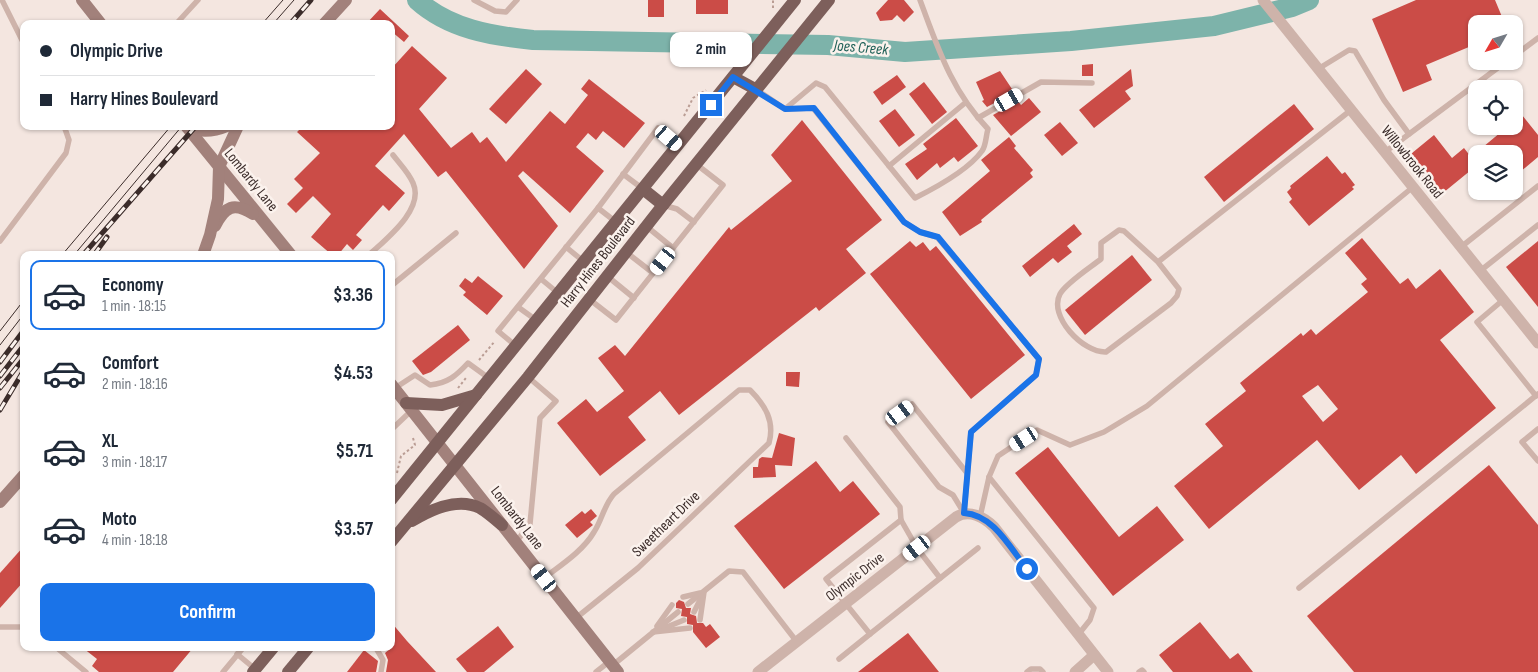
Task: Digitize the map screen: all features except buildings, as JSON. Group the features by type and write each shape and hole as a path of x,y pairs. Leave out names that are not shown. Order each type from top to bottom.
{"main road":[{"path":"82,0 98,20"},
{"path":"328,20 346,0"},
{"name":"Harry Hines Boulevard","path":"395,492 438,444 796,0"},
{"name":"Harry Hines Boulevard","path":"395,537 528,377 646,226 829,0"},
{"path":"736,74 757,90"},
{"name":"Lombardy Lane","path":"189,130 287,251"},
{"path":"198,130 205,132 218,130"},
{"path":"204,251 210,235 218,198 219,166 236,130"},
{"path":"643,189 663,205"},
{"path":"210,235 226,210 241,206 253,214 274,234"},
{"name":"Lombardy Lane","path":"395,389 614,666"},
{"path":"409,407 442,406 478,394"},
{"path":"0,502 20,479"},
{"path":"406,525 434,510 457,504 480,508 502,525"},
{"path":"254,671 271,651"},
{"path":"288,672 306,651"}],"street":[{"name":"Willowbrook Road","path":"1264,0 1538,343"},
{"path":"964,513 980,517 994,527 1108,672"},
{"name":"Olympic Drive","path":"758,672 956,516 964,513"},
{"path":"1075,672 1094,656"}],"lane":[{"path":"2,0 20,36"},
{"path":"180,20 198,0"},
{"path":"474,0 495,11 506,12 516,0"},
{"path":"785,109 816,84 825,87 915,198 930,190 973,160 983,150 988,129 965,103 948,74 920,0"},
{"path":"1523,49 1538,38"},
{"path":"1318,69 1349,50 1355,51 1384,100 1409,134"},
{"path":"1385,152 1495,70"},
{"path":"978,118 1040,82 1092,83"},
{"path":"757,90 785,109 814,108 904,222 920,232 938,237 1039,359 1036,375 971,432 964,513"},
{"path":"889,166 965,103"},
{"path":"1158,262 1351,110"},
{"path":"516,346 498,331 598,208 658,128 678,145"},
{"path":"0,241 66,153 69,140 65,130"},
{"path":"373,251 391,234 412,209 416,199 414,184 393,154"},
{"path":"589,299 616,320 634,298 723,185 696,164"},
{"path":"624,174 643,189"},
{"path":"1461,247 1538,186"},
{"path":"980,517 989,477 998,456 1037,430 1070,445 1104,432 1147,406 1413,187"},
{"path":"663,205 677,209 694,222"},
{"path":"598,208 616,222"},
{"path":"1480,271 1538,225"},
{"path":"646,226 673,248"},
{"path":"1119,230 1124,230 1158,262 1178,289 1177,296 1171,303 1106,352 1096,353 1081,344 1060,316 1057,304 1061,292 1102,259 1101,243 1119,230"},
{"path":"395,283 456,232"},
{"path":"566,247 585,262"},
{"path":"626,252 653,273"},
{"path":"607,276 634,298"},
{"path":"541,279 559,294"},
{"path":"1299,588 1537,395 1476,322 1503,300"},
{"path":"518,306 537,320"},
{"path":"395,385 415,375 430,385 444,383 454,379 468,363 490,379"},
{"path":"516,542 530,524 540,418 556,401 528,377"},
{"name":"Sweetheart Drive","path":"544,578 587,542 600,522 607,501 614,494 739,390 750,390 768,412 772,433 769,443 638,568 576,618"},
{"path":"964,513 953,495 939,487 888,422 912,404 967,473"},
{"path":"395,425 409,407"},
{"path":"1538,429 1522,442 1538,461"},
{"path":"846,438 900,507 901,520 917,548 940,578"},
{"path":"989,477 1094,608 1090,620 1078,635"},
{"path":"870,634 826,579 901,520"},
{"path":"839,659 978,548"},
{"path":"688,604 729,572 743,572 797,642"},
{"path":"683,597 704,592"},
{"path":"694,612 704,592"},
{"path":"700,620 704,592"},
{"path":"653,632 672,605"},
{"path":"596,672 614,666 678,612"},
{"path":"653,632 684,620"},
{"path":"0,627 20,627"},
{"path":"653,632 690,628"},
{"path":"61,651 86,672"},
{"path":"223,672 240,651"},
{"path":"378,651 383,660 381,672"},
{"path":"237,654 254,671"},
{"path":"1027,672 1031,669 1040,669 1043,672"},
{"path":"1139,672 1142,670 1144,672"}],"path":[{"path":"395,473 401,456 415,445 412,438"}],"green space":[{"path":"1282,0 1314,0 1290,11"}],"waterway":[{"name":"Joes Creek","path":"417,0 429,10 457,24 487,33 533,40 828,45 905,52 1071,41 1214,26 1292,7 1309,0"}],"tram line":[{"path":"266,20 283,0"},
{"path":"276,20 294,0"},
{"path":"65,251 168,130"},
{"path":"77,251 179,130"},
{"path":"0,331 20,305"},
{"path":"0,345 20,319"}],"railway":[{"path":"294,20 311,0"},
{"path":"87,251 192,130"},
{"path":"97,251 107,237"},
{"path":"0,362 20,335"},
{"path":"0,376 20,350"},
{"path":"0,388 20,363"},
{"path":"0,410 20,377"}],"route":[{"path":"711,105 733,77 757,90 785,109 814,108 904,222 920,232 938,237 1039,359 1036,375 971,432 964,513 974,514 986,520 994,527 1027,569"}]}
